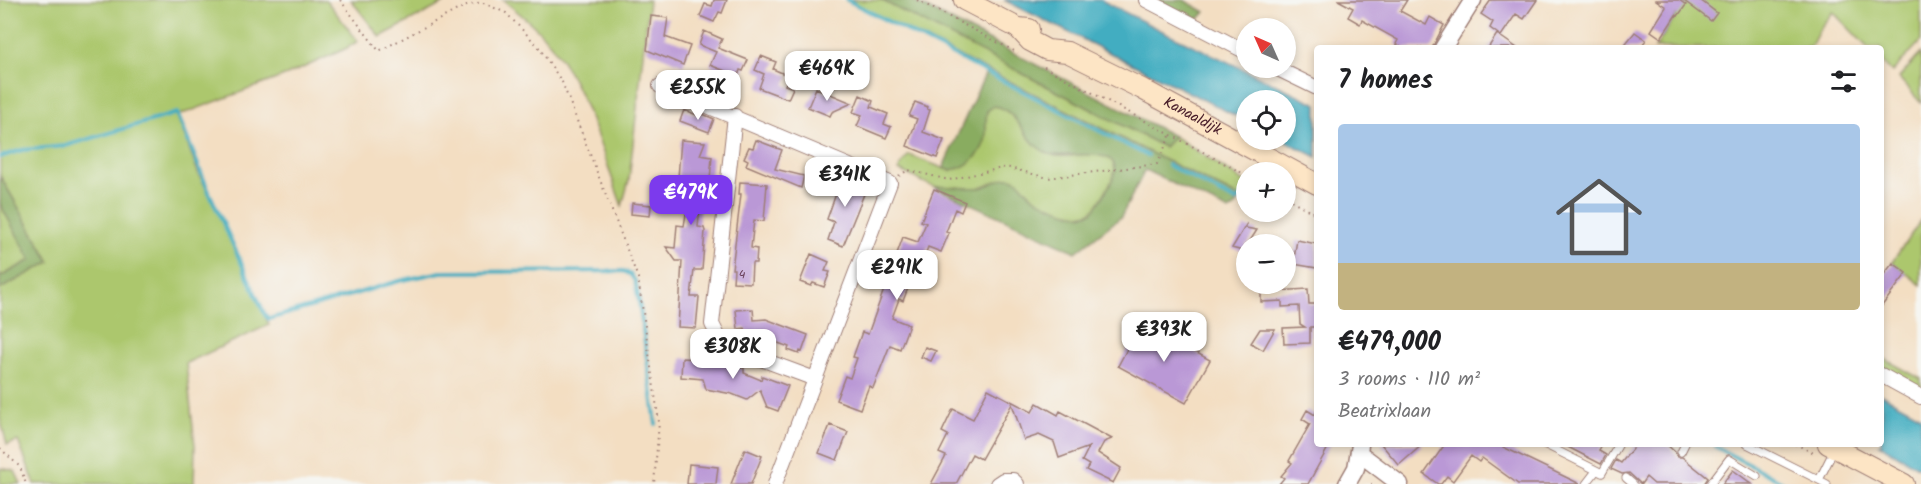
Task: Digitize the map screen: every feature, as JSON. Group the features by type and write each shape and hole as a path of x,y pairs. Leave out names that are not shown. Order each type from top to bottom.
{"main road":[{"name":"Kanaaldijk","path":"964,0 1018,28 1036,30 1054,38 1067,52 1142,89 1314,182"},
{"path":"1830,451 1904,484"}],"street":[{"path":"1146,0 1236,47"},
{"path":"1445,45 1473,0"},
{"path":"1296,78 1314,87"},
{"path":"660,86 890,183 775,484"},
{"path":"735,116 712,324 720,340 729,347 815,379"},
{"path":"1884,377 1921,397"},
{"path":"1347,484 1356,468 1360,448"},
{"path":"1360,448 1400,484"},
{"path":"997,484 1003,480 1013,480 1017,484"}],"lane":[{"path":"1550,447 1602,473 1617,447"},
{"path":"1681,452 1684,447"},
{"path":"1753,447 1827,484"},
{"path":"1819,480 1830,451"},
{"path":"1710,484 1729,459 1757,476"},
{"path":"1586,484 1596,471"},
{"path":"1626,478 1633,484"}],"path":[{"path":"340,0 380,51 463,7 481,2 490,5 506,14 538,46 562,82 638,278 658,422 654,484"},
{"name":"Kanaaldijk","path":"890,183 908,170 949,180 1006,168 1048,178 1157,164 1171,133 1236,169"},
{"path":"1296,203 1314,214"},
{"path":"0,448 20,467 26,484"}],"green space":[{"path":"0,0 326,0 358,41 287,75 177,116 199,175 269,325 186,363 195,446 194,484 35,484 18,441 7,445 0,418 0,289 50,262 0,176"},
{"path":"351,0 450,0 380,37"},
{"path":"503,0 649,0 629,180 622,206 591,120 571,76 542,34"},
{"path":"848,0 881,0 1164,147 1174,136 1236,176 1236,196"},
{"path":"881,0 911,0 1174,136 1164,147"},
{"path":"1147,0 1184,0 1205,12 1195,23"},
{"path":"1686,0 1921,0 1921,41 1892,72 1884,64 1884,45 1865,45 1833,12 1821,27 1812,45 1657,45"},
{"path":"1921,53 1921,103 1899,78"},
{"path":"987,70 1236,196 1236,205 1229,211 1145,170 1121,217 1076,252 934,187 978,188 1010,178 1019,182 1030,194 1042,202 1068,212 1084,214 1095,209 1114,176 1114,166 1110,159 1091,155 1049,154 1033,143 1014,117 1002,108 994,106 987,111 985,141 979,153 969,163 957,169 944,169"},
{"path":"994,106 1010,114 1035,144 1052,155 1096,154 1112,161 1115,169 1113,177 1096,208 1084,214 1055,208 1037,199 1018,183 1009,180 997,181 977,188 941,187 932,186 899,170 909,155 951,171 986,117 987,111"},
{"path":"0,176 50,262 0,289 0,277 31,260 0,204"},
{"path":"0,204 31,260 0,277"},
{"path":"1921,220 1921,285 1892,262"},
{"path":"1884,359 1921,379 1921,391 1884,371"},
{"path":"0,468 15,471 21,484 0,484"}],"water":[{"path":"1004,0 1101,0 1236,66 1236,78 1262,78 1287,90 1236,90 1236,116"},
{"path":"1296,94 1314,103 1314,156 1296,146"},
{"path":"1884,396 1921,416 1921,469 1884,447"}],"building":[{"path":"714,0 727,0 722,13 719,12 714,22 700,16 705,4 712,6"},
{"path":"1338,0 1407,0 1400,11 1426,25 1430,17 1444,25 1434,45 1398,45 1398,40 1362,20 1360,24 1348,17 1353,8"},
{"path":"1491,0 1537,0 1524,19 1516,14 1501,36 1490,28 1493,22 1481,14"},
{"path":"1656,0 1679,0 1686,5 1678,16 1676,15 1661,38 1651,31 1666,7"},
{"path":"1683,0 1700,0 1717,13 1711,21"},
{"path":"651,16 668,18 665,37 690,46 683,65 647,50"},
{"path":"704,31 722,39 718,48 748,60 738,76 710,65 716,52 699,45"},
{"path":"1635,32 1646,40 1642,45 1624,45"},
{"path":"1497,34 1513,45 1490,45"},
{"path":"761,56 776,62 773,69 789,76 785,85 793,88 788,99 759,88 764,74 755,70"},
{"path":"816,65 829,70 824,83 811,78"},
{"path":"816,88 852,103 832,112 830,116 808,107"},
{"path":"860,95 873,101 871,107 888,114 884,124 891,127 886,138 857,126 862,115 853,112"},
{"path":"915,102 930,110 923,132 944,140 937,158 907,146 917,119 909,116"},
{"path":"684,110 697,115 698,112 714,119 709,132 680,121"},
{"path":"681,140 705,142 700,155 712,157 708,201 701,200 698,227 704,228 705,231 702,270 694,270 691,297 699,297 696,328 678,327 682,261 676,261 666,247 675,248 677,225 684,226 687,214 690,191 677,190"},
{"path":"756,140 782,150 775,169 804,176 801,188 746,165 748,160 744,158 749,147 753,148"},
{"path":"841,173 865,185 862,193 864,194 843,246 828,240 834,222 827,219"},
{"path":"740,182 767,184 764,221 754,220 751,248 757,249 756,263 752,263 751,283 733,282 734,269 732,269 741,194 739,194"},
{"path":"934,189 965,202 961,212 955,209 941,252 928,247 923,261 919,260 903,301 899,299 892,318 909,325 900,349 890,345 873,388 869,386 860,409 836,400 845,376 850,378 857,358 853,357 862,332 868,334 886,284 895,287 903,265 894,262 903,237 918,242 926,223 921,221"},
{"path":"632,203 651,205 650,216 631,214"},
{"path":"1246,225 1246,228 1257,230 1254,234 1241,234"},
{"path":"1297,240 1314,243 1314,268 1296,264"},
{"path":"811,254 829,262 825,271 830,272 824,287 800,282"},
{"path":"1893,263 1907,273 1884,303 1884,274"},
{"path":"1308,289 1309,304 1314,304 1314,327 1310,327 1310,343 1284,344 1283,328 1305,327 1300,324 1299,306 1282,307 1282,301 1261,302 1261,294 1296,294 1296,290"},
{"path":"753,309 754,320 766,319 808,335 802,352 800,351 799,354 788,350 789,347 746,331 745,328 738,329 736,310"},
{"path":"1141,323 1210,360 1186,403 1118,366"},
{"path":"1260,329 1275,329 1263,350 1251,343"},
{"path":"925,347 936,351 931,361 921,357"},
{"path":"697,356 736,362 736,367 744,368 744,373 761,380 762,376 788,386 778,411 767,407 760,390 747,400 732,394 706,389 703,379 681,377 682,358 696,359"},
{"path":"988,389 1032,412 1037,403 1058,415 1060,411 1112,439 1104,442 1098,453 1121,468 1113,483 1086,470 1089,465 1082,461 1089,447 1059,458 1054,442 1039,435 1024,440 1012,404 981,459 972,454 956,484 931,484 946,456 939,453 948,435 942,432 953,409 973,419"},
{"path":"1307,410 1314,414 1314,447 1328,447 1308,484 1279,484 1284,478 1281,476 1292,463 1289,461 1310,424 1302,419"},
{"path":"830,425 848,432 837,460 819,453"},
{"path":"1384,447 1420,447 1399,465"},
{"path":"1443,447 1503,447 1580,484 1518,484 1482,458 1479,462 1471,456 1453,481 1447,476 1441,484 1438,484 1424,474"},
{"path":"1568,447 1601,447 1599,451 1606,455 1601,464"},
{"path":"1634,447 1669,447 1678,457 1682,457 1708,478 1704,484 1654,484 1646,477 1641,484 1629,473 1622,474 1611,469 1616,460 1621,463"},
{"path":"745,449 762,456 751,484 731,484"},
{"path":"689,464 718,467 716,484 687,484"},
{"path":"1733,470 1752,484 1722,484"}],"waterway":[{"path":"847,0 1148,156"},
{"path":"0,157 22,150 65,146 177,113 209,192 265,315 269,319 399,281 441,272 624,271 635,281 656,424"},
{"path":"1168,165 1236,201"},
{"path":"1716,447 1786,484"}]}
